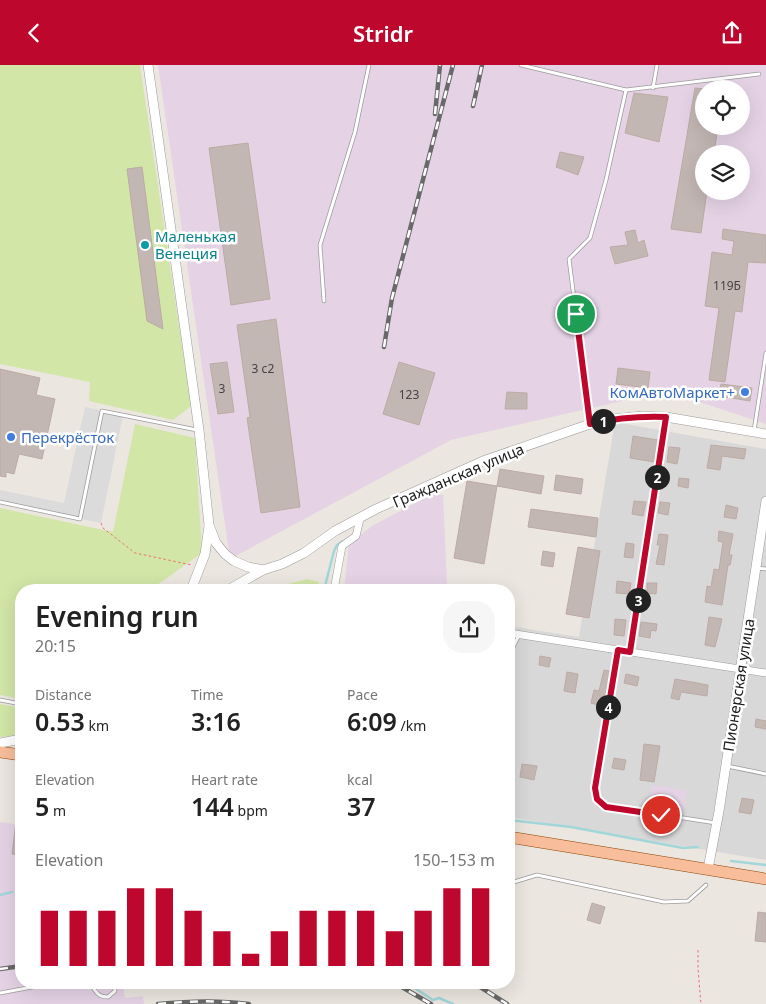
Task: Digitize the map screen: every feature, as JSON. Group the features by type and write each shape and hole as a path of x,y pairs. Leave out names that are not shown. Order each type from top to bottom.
{"main road":[{"path":"0,752 15,754"},
{"path":"515,838 766,879"}],"street":[{"path":"148,65 199,430 209,525 205,554 194,584"},
{"name":"Гражданская улица","path":"238,584 263,570 304,553 335,531 376,509 484,461 590,424 642,416 666,417 766,434"},
{"name":"Пионерская улица","path":"708,869 717,823 766,501"},
{"path":"335,584 342,547 356,536 360,519"},
{"path":"209,525 216,543 225,554 234,561 248,567 263,570"},
{"path":"515,634 766,673"},
{"path":"0,743 15,740"}],"lane":[{"path":"324,301 320,245 355,132 369,65"},
{"path":"521,65 626,90 759,74"},
{"path":"653,88 657,65"},
{"path":"590,424 569,259 590,238 606,180 626,90"},
{"path":"754,432 766,353"},
{"path":"0,502 80,519 102,411 199,430"},
{"path":"630,652 666,417"},
{"path":"756,568 766,569"},
{"path":"515,644 520,634"},
{"path":"618,650 595,788 597,799 606,807 717,823"},
{"path":"0,700 15,703"},
{"path":"726,765 766,773"},
{"path":"515,881 537,875 664,902 688,901 706,885"},
{"path":"0,993 22,989"},
{"path":"93,989 96,993 104,997 108,997 115,989"}],"path":[{"path":"101,523 103,527 135,553 201,567"},
{"path":"698,950 701,1004"}],"shaded area":[{"path":"158,65 766,65 766,424 666,391 451,440 230,559"},
{"path":"85,407 123,415 101,523 0,502 0,490 64,503"},
{"path":"615,422 766,449 766,860 515,818 515,627 579,637"},
{"path":"432,494 443,495 447,584 345,584 349,544 372,526"},
{"path":"652,785 687,790 683,814 648,809"},
{"path":"0,822 15,824 15,989 123,989 125,998 143,996 144,1004 0,1004"}],"green space":[{"path":"0,65 140,65 191,406 173,420 89,401 90,382 0,364"},
{"path":"135,424 195,438 202,553 158,584 15,584 15,698 0,695 0,508 113,532"},
{"path":"307,579 319,582 318,584 288,584"},
{"path":"0,704 15,707 15,736 0,737"}],"building":[{"path":"695,88 695,135 717,135 715,145 695,145 695,200 706,200 701,233 671,229"},
{"path":"634,93 668,97 659,142 625,133"},
{"path":"248,143 270,299 231,305 209,148"},
{"path":"560,152 584,157 578,175 556,167"},
{"name":"Маленькая Венеция","path":"142,167 163,329 147,321 127,169"},
{"path":"723,229 766,235 766,263 748,262 742,312 735,311 725,382 709,380 719,308 705,306 712,252 732,255 734,241 722,239"},
{"path":"635,230 638,243 644,240 648,256 615,264 610,247 628,245 625,232"},
{"path":"276,319 300,507 261,513 247,418 250,417 237,325"},
{"path":"227,362 234,412 218,414 210,364"},
{"path":"399,362 435,373 419,425 383,414"},
{"path":"618,368 650,372 648,388 616,384"},
{"name":"Перекрёсток","path":"0,369 40,378 36,395 55,399 42,459 19,454 14,474 6,472 6,477 0,476"},
{"path":"721,384 752,388 750,401 719,396"},
{"path":"507,392 527,393 527,409 505,409"},
{"path":"633,436 658,440 654,462 630,458"},
{"path":"711,445 746,449 744,459 722,456 720,470 707,468"},
{"path":"669,447 680,448 677,464 667,462"},
{"path":"500,469 544,476 541,494 497,486"},
{"path":"556,475 583,479 581,494 554,490"},
{"path":"679,478 689,479 688,488 678,486"},
{"path":"467,481 497,486 484,564 454,558"},
{"path":"634,501 646,502 643,516 632,514"},
{"path":"660,502 670,503 668,515 658,513"},
{"path":"726,505 738,508 736,519 724,517"},
{"path":"531,509 598,518 596,537 528,527"},
{"path":"719,531 733,534 729,555 732,555 730,565 728,565 722,605 705,602 707,586 711,587 714,569 719,570 723,542 718,541"},
{"path":"659,534 668,535 664,565 656,564 660,545 657,545"},
{"path":"626,543 634,544 633,558 624,557"},
{"path":"578,547 600,551 589,618 566,614"},
{"path":"543,551 555,553 553,567 541,565"},
{"path":"617,581 631,583 629,594 616,593"},
{"path":"647,583 657,583 656,594 647,593"},
{"path":"709,617 722,619 715,647 705,645"},
{"path":"615,619 626,620 624,636 614,635"},
{"path":"641,622 657,624 656,631 651,630 650,638 639,636"},
{"path":"540,656 551,658 549,667 539,665"},
{"path":"604,670 610,671 605,707 591,703 594,690 599,691"},
{"path":"567,672 578,674 575,693 564,691"},
{"path":"626,674 639,677 637,686 624,683"},
{"path":"675,679 708,685 707,696 681,692 679,700 671,698"},
{"path":"756,719 766,721 766,729 755,727"},
{"path":"644,744 660,746 654,782 640,780"},
{"path":"614,758 626,760 624,770 612,768"},
{"path":"522,764 537,766 534,780 520,777"},
{"path":"742,798 754,800 751,814 739,812"},
{"path":"15,830 15,854 12,854"},
{"path":"592,903 605,907 600,924 587,920"},
{"path":"758,912 766,913 766,942 755,941"}],"waterway":[{"path":"326,584 334,551 337,545 343,541"},
{"path":"515,821 571,827 683,848 698,847"},
{"path":"731,861 766,865"},
{"path":"0,895 12,892"},
{"path":"416,989 433,1000 439,998 453,1004"}],"railway":[{"path":"435,114 440,65"},
{"path":"384,347 392,298 453,65"},
{"path":"473,106 482,65"},
{"path":"0,969 15,967"},
{"path":"405,989 431,1004"},
{"path":"483,989 507,1004"},
{"path":"158,1004 204,1001 249,1004"}],"place":[{"name":"Маленькая Венеция","path":"145,245"},
{"name":"КомАвтоМаркет+","path":"745,392"},
{"name":"Перекрёсток","path":"11,437"}],"route":[{"path":"576,314 590,424 642,416 666,417 630,652 618,650 595,788 597,799 606,807 661,815"}]}
